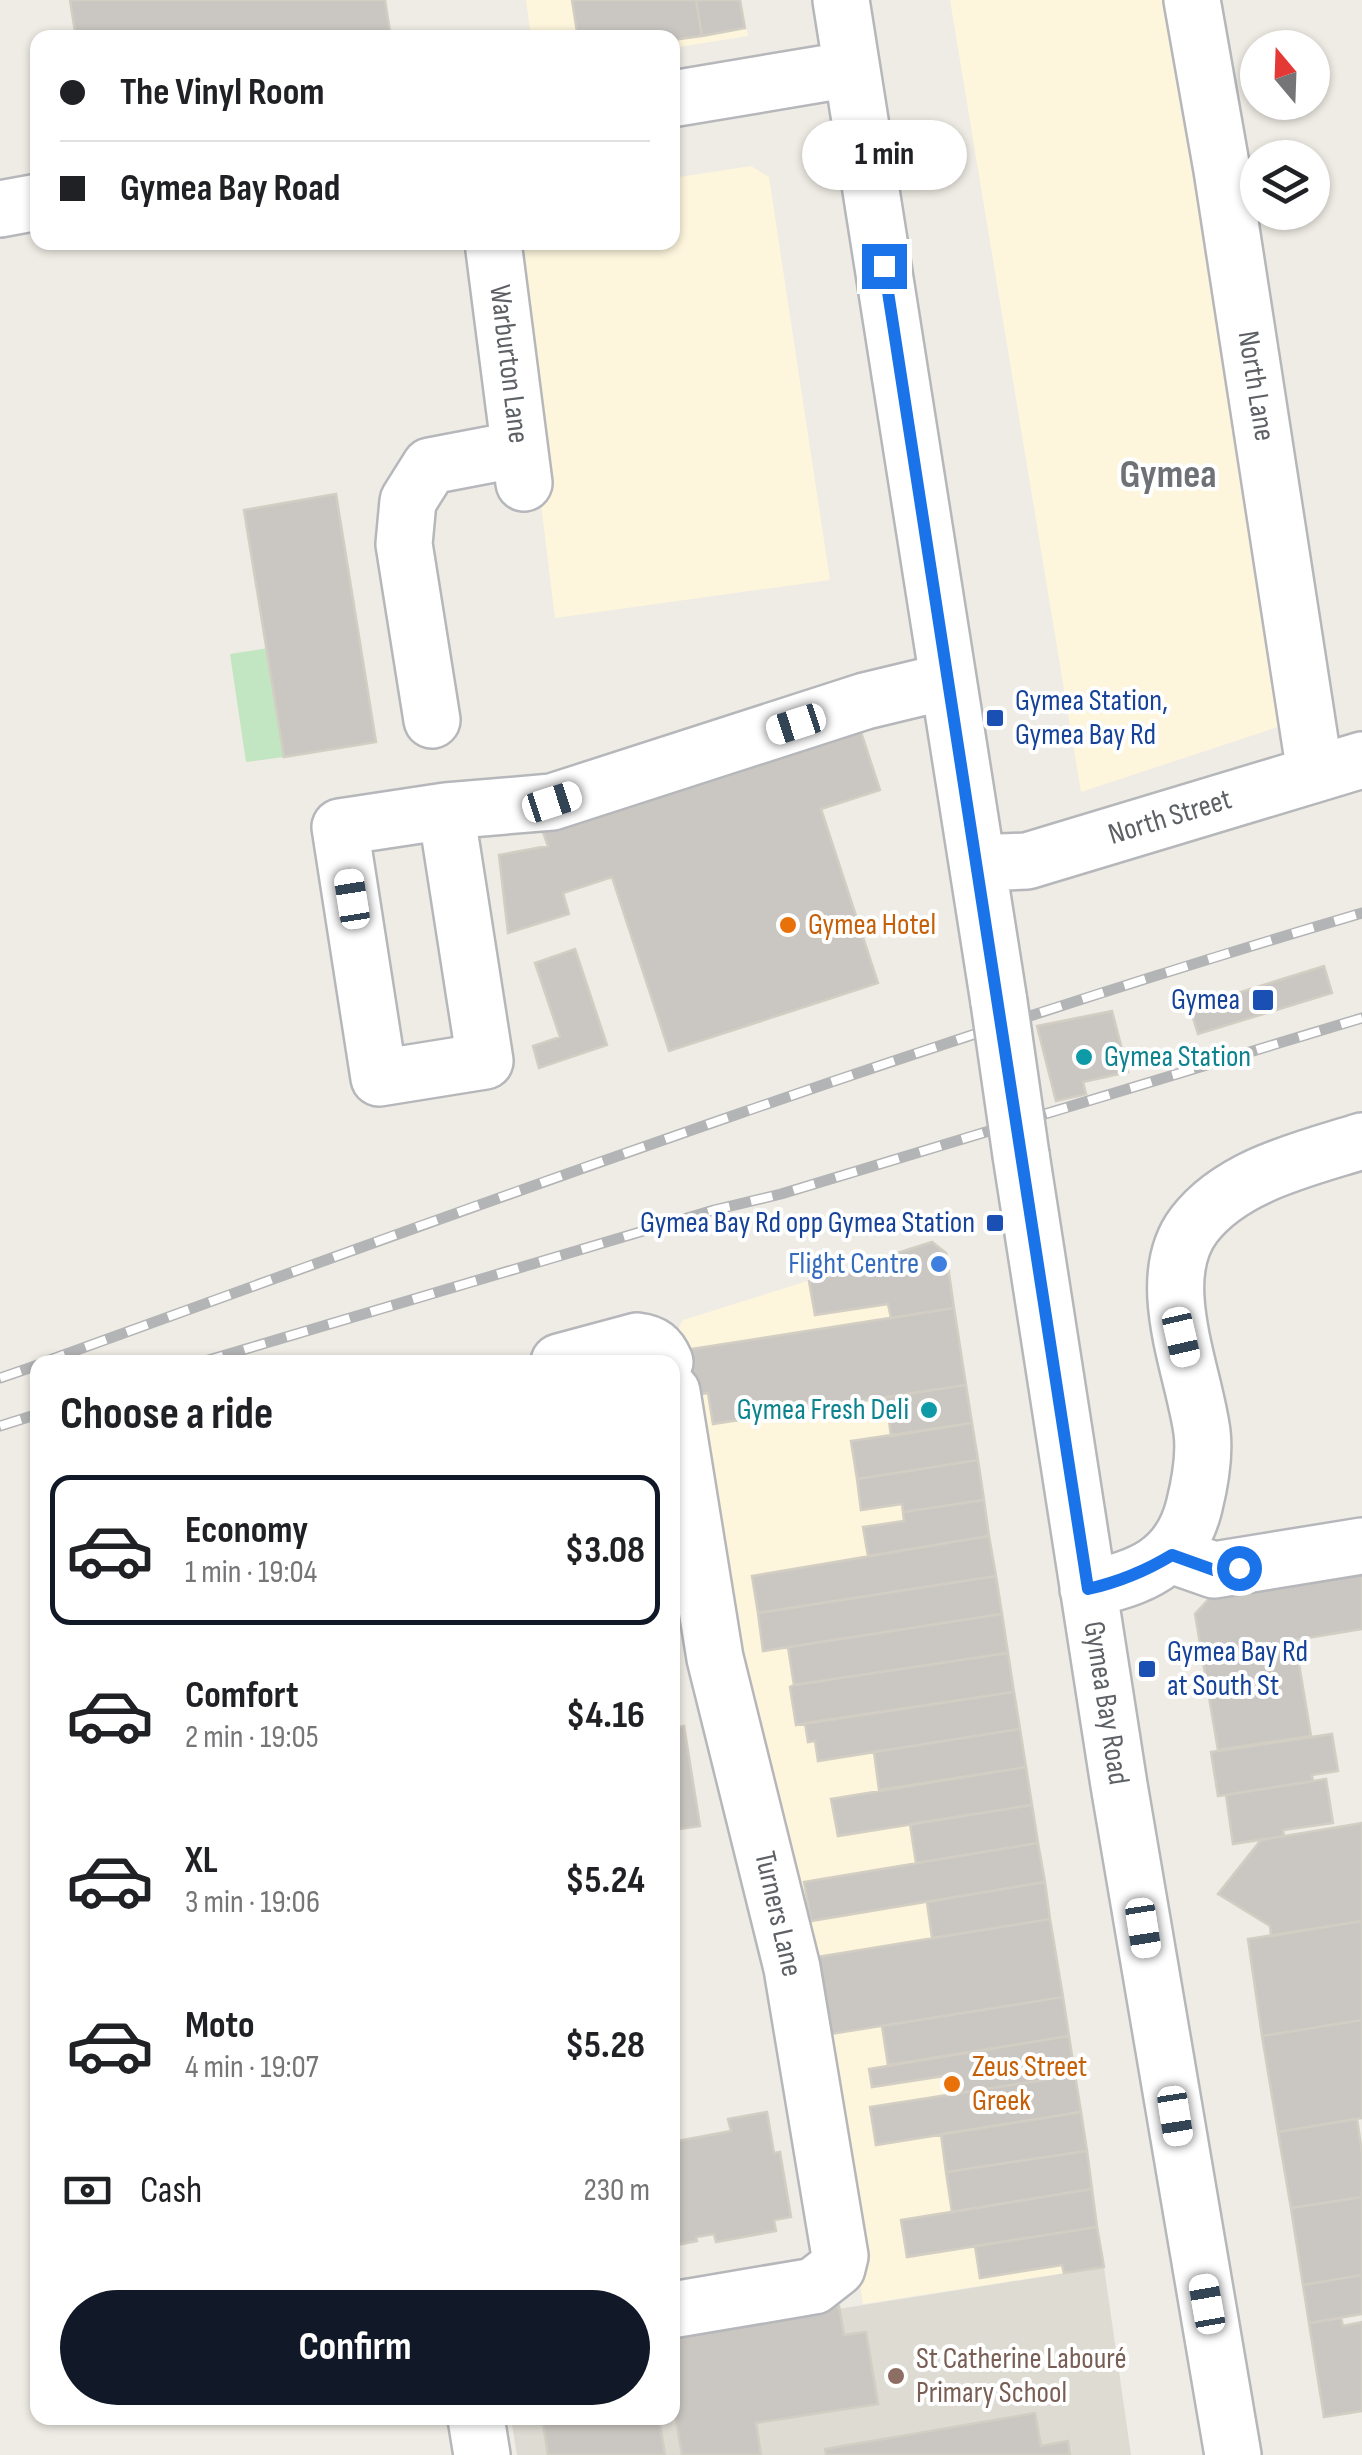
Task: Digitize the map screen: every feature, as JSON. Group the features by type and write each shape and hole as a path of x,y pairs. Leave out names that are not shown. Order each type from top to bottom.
{"street":[{"name":"Gymea Bay Road","path":"841,0 1088,1589 1233,2455"},
{"name":"North Lane","path":"1192,0 1338,766"},
{"path":"680,98 852,68"},
{"path":"0,209 30,203"},
{"name":"Warburton Lane","path":"432,720 404,544 408,502 430,466 522,468 495,250"},
{"path":"446,810 485,1061 379,1078 340,827 446,810 552,802 865,701 948,681"},
{"name":"North Street","path":"977,864 1027,861 1338,766"},
{"path":"1088,1589 1144,1572 1172,1555 1188,1529 1201,1481 1202,1434 1176,1297 1178,1260 1192,1227 1218,1200 1257,1178 1362,1141"},
{"path":"582,1355 625,1342 658,1353"},
{"name":"Turners Lane","path":"680,1443 714,1658 792,1968 840,2256 836,2268 814,2286 680,2309"},
{"path":"1172,1555 1214,1570 1362,1546"},
{"path":"477,2425 482,2455"}],"shaded area":[{"path":"526,0 741,0 748,36 680,47 680,30 530,30"},
{"path":"950,0 1173,0 1290,723 1081,792"},
{"path":"751,166 769,177 830,580 555,618 510,250 680,250 680,177"},
{"path":"932,1242 946,1253 1104,2267 863,2304 815,1994 724,1656 675,1334 683,1320"},
{"name":"St Catherine Labouré Primary School","path":"1104,2267 1131,2455 517,2455 512,2425 680,2425 680,2334"}],"green space":[{"path":"268,648 284,757 246,762 230,654"}],"building":[{"path":"70,0 385,0 390,30 75,30"},
{"path":"572,0 696,0 702,36 680,39 680,30 577,30"},
{"path":"696,0 740,0 745,28 702,36"},
{"path":"336,494 376,742 284,757 244,510"},
{"path":"860,729 880,790 821,809 878,983 669,1051 612,877 563,893 569,914 508,933 499,855 548,846 543,832"},
{"path":"575,949 607,1045 539,1068 533,1046 560,1037 535,963"},
{"path":"1324,966 1332,993 1198,1034 1190,1008"},
{"name":"Gymea Station","path":"1112,1011 1128,1072 1083,1082 1086,1094 1056,1101 1037,1026"},
{"path":"932,1242 946,1253 954,1308 891,1318 888,1304 815,1315 809,1281"},
{"path":"954,1308 966,1385 713,1424 708,1393 691,1396 685,1350"},
{"name":"Gymea Fresh Deli","path":"966,1385 972,1423 891,1436 886,1397"},
{"path":"972,1423 978,1460 857,1479 851,1441"},
{"path":"978,1460 984,1500 903,1512 902,1504 861,1510 857,1479"},
{"path":"984,1500 989,1536 868,1556 863,1527 904,1521 903,1512"},
{"path":"989,1536 996,1576 758,1613 752,1576"},
{"path":"1362,1566 1362,1629 1295,1640 1311,1736 1218,1750 1195,1614 1218,1589"},
{"path":"996,1576 1002,1614 763,1651 758,1613"},
{"path":"1002,1614 1008,1653 794,1685 788,1647"},
{"path":"1008,1653 1014,1692 796,1725 790,1687 794,1685"},
{"path":"1014,1692 1020,1729 818,1761 815,1741 808,1742 805,1723"},
{"path":"684,1726 700,1826 680,1829 680,1727"},
{"path":"1020,1729 1026,1767 879,1790 874,1752"},
{"path":"1332,1734 1338,1771 1312,1775 1313,1781 1218,1796 1211,1752"},
{"path":"1026,1767 1032,1805 838,1836 831,1799"},
{"path":"1326,1779 1333,1823 1283,1830 1284,1836 1233,1844 1226,1795"},
{"path":"1032,1805 1038,1843 916,1863 910,1824"},
{"path":"1362,1823 1362,1921 1271,1936 1270,1926 1218,1894 1261,1840"},
{"path":"1038,1843 1045,1882 811,1921 804,1882"},
{"path":"1045,1882 1050,1919 932,1938 927,1902"},
{"path":"1050,1919 1063,1997 824,2035 811,1958"},
{"path":"1362,1921 1362,2020 1262,2036 1248,1939"},
{"path":"1063,1997 1069,2036 888,2065 882,2026"},
{"path":"1362,2020 1362,2118 1278,2132 1262,2036"},
{"path":"1069,2036 1075,2075 947,2095 944,2076 872,2087 869,2069"},
{"path":"1075,2075 1081,2112 876,2145 870,2107"},
{"path":"767,2112 774,2153 780,2152 791,2217 774,2220 776,2231 716,2242 714,2234 680,2244 680,2141 731,2131 728,2119"},
{"path":"1081,2112 1087,2151 946,2172 941,2134"},
{"path":"1357,2119 1362,2197 1291,2208 1278,2132"},
{"path":"1087,2151 1092,2189 952,2212 946,2172"},
{"path":"1092,2189 1097,2227 907,2257 901,2220"},
{"path":"1362,2197 1362,2275 1303,2285 1291,2208"},
{"path":"1097,2227 1104,2267 1064,2273 1062,2265 980,2278 975,2246"},
{"path":"1362,2275 1362,2314 1309,2323 1303,2285"},
{"path":"839,2306 844,2335 866,2332 878,2404 756,2423 761,2455 682,2455 677,2425 680,2425 680,2334"},
{"path":"1341,2318 1343,2326 1362,2322 1362,2411 1324,2417 1309,2323"},
{"path":"1035,2413 1041,2446 1068,2441 1070,2455 826,2455 825,2449"},
{"path":"543,2425 660,2425 665,2455 548,2455"}],"railway":[{"path":"63,1355 864,1071 1362,913"},
{"path":"226,1355 714,1210 781,1194 1362,1018"},
{"path":"0,1378 30,1368"},
{"path":"0,1426 30,1417"}],"place":[{"name":"Gymea Station, Gymea Bay Rd","path":"995,718"},
{"name":"Gymea Hotel","path":"788,925"},
{"name":"Gymea","path":"1263,1000"},
{"name":"Gymea Station","path":"1084,1057"},
{"name":"Gymea Bay Rd opp Gymea Station","path":"995,1223"},
{"name":"Flight Centre","path":"939,1264"},
{"name":"Gymea Fresh Deli","path":"929,1410"},
{"name":"Gymea Bay Rd at South St","path":"1147,1669"},
{"name":"Zeus Street Greek","path":"952,2084"},
{"name":"St Catherine Labouré Primary School","path":"896,2376"}],"district":[{"name":"Gymea","path":"1168,475"}],"route":[{"path":"884,266 1088,1589 1144,1572 1172,1555 1214,1570 1239,1568"}]}
